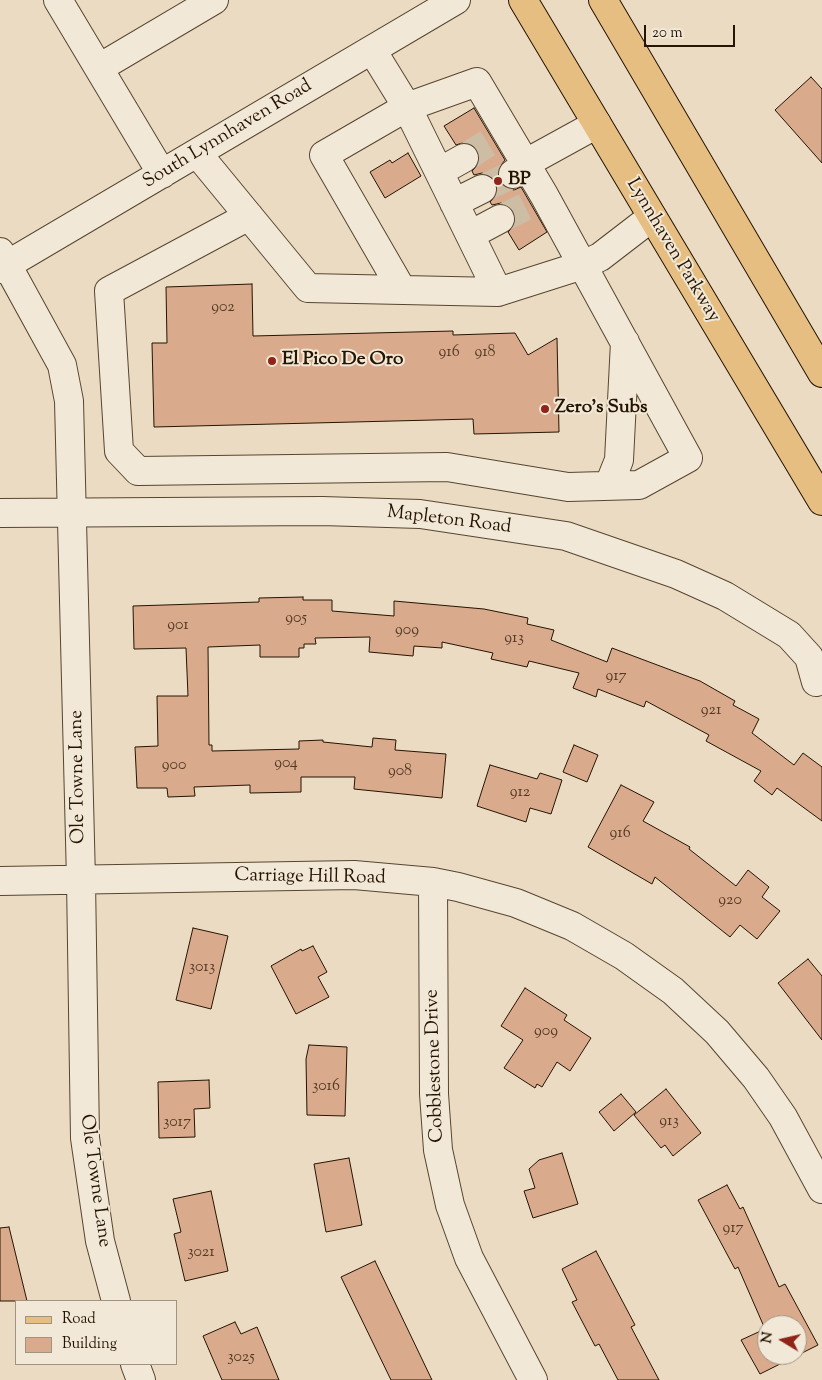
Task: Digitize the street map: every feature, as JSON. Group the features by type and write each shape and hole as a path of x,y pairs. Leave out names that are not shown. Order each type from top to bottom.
{"main road":[{"name":"Lynnhaven Parkway","path":"523,0 822,501"},
{"path":"603,0 822,373"}],"street":[{"path":"58,0 162,174"},
{"path":"99,68 214,0"},
{"name":"South Lynnhaven Road","path":"3,262 162,174 456,0"},
{"path":"372,50 407,107 498,292"},
{"path":"249,216 109,291 119,451 138,471 447,467 568,487 639,485 688,458 583,265 537,199 500,136 477,82 407,107 324,155 402,290"},
{"path":"520,170 537,157 597,124"},
{"path":"197,153 308,288 498,292 583,265 600,257 652,218"},
{"path":"439,172 464,158"},
{"path":"454,203 482,189"},
{"path":"470,235 500,219"},
{"name":"Ole Towne Lane","path":"3,262 62,365 69,401 81,880 85,1138 100,1240 116,1300"},
{"path":"609,485 619,460 626,342"},
{"name":"Mapleton Road","path":"0,513 322,511 420,514 566,536 676,574 725,596 789,635 809,657 816,682"},
{"name":"Carriage Hill Road","path":"0,881 354,875 433,882 516,903 572,926 624,956 673,991 717,1032 756,1078 783,1117 822,1189"},
{"name":"Cobblestone Drive","path":"433,882 434,1094 438,1150 450,1205 468,1258 534,1380"},
{"path":"135,1365 141,1380"}],"building":[{"path":"811,77 822,89 822,163 775,110"},
{"name":"BP","path":"474,108 505,160 499,168 498,176 500,183 514,190 521,187 547,232 519,250 508,232 516,220 514,211 509,206 501,203 492,205 490,202 498,190 496,182 490,176 482,173 474,175 472,171 480,159 477,150 472,144 465,142 456,145 444,126"},
{"path":"408,153 421,176 385,198 370,172 390,160 392,163"},
{"path":"252,284 253,336 453,331 453,335 515,333 528,355 557,338 559,432 474,434 473,419 154,427 152,343 167,343 166,287"},
{"path":"303,597 303,600 332,600 332,611 394,616 394,601 484,609 528,618 527,624 554,630 551,640 607,662 612,648 700,681 735,701 733,705 759,719 752,733 794,765 803,753 822,767 822,821 777,788 772,795 754,781 761,771 706,741 709,735 646,701 644,707 598,689 596,697 573,688 579,673 529,661 527,667 491,659 493,653 442,642 442,648 414,646 413,656 369,652 370,637 315,638 316,644 304,644 304,648 299,648 299,657 260,657 260,645 208,647 209,745 212,745 212,751 299,749 299,741 323,740 323,742 372,747 373,738 396,740 395,750 446,754 442,798 354,789 355,777 301,777 301,792 250,793 250,785 194,787 195,796 168,797 167,788 137,788 135,747 158,746 157,696 188,696 186,648 134,649 133,606 259,602 259,598"},
{"path":"574,745 598,755 587,782 563,772"},
{"path":"490,765 537,779 540,773 562,780 551,814 530,808 526,822 477,806"},
{"path":"621,785 654,802 643,821 690,847 689,849 736,886 748,870 769,887 762,897 780,911 757,939 740,925 730,937 655,877 652,884 588,847"},
{"path":"193,928 228,936 211,1009 176,1000"},
{"path":"313,946 327,972 318,977 329,997 296,1014 271,966 301,949 302,951"},
{"path":"808,959 822,976 822,1040 778,983"},
{"path":"525,988 567,1015 564,1020 591,1038 570,1071 557,1062 542,1087 537,1084 535,1088 504,1068 523,1040 501,1026"},
{"path":"309,1045 347,1047 345,1116 307,1115 306,1059"},
{"path":"209,1080 210,1108 194,1109 195,1137 159,1138 158,1082"},
{"path":"666,1089 701,1133 673,1156 665,1145 661,1148 634,1115"},
{"path":"621,1094 636,1112 614,1131 599,1112"},
{"path":"562,1153 578,1204 533,1218 524,1191 535,1188 529,1169 539,1160"},
{"path":"349,1158 362,1225 326,1232 314,1164"},
{"path":"727,1185 740,1209 743,1207 779,1287 785,1284 802,1315 759,1315 738,1267 735,1269 698,1200"},
{"path":"211,1191 228,1271 185,1281 174,1234 181,1232 173,1199"},
{"path":"9,1227 27,1300 0,1301 0,1228"},
{"path":"596,1251 635,1325 631,1327 659,1380 618,1380 599,1344 595,1346 572,1302 577,1300 562,1269"},
{"path":"375,1261 432,1380 391,1380 341,1277"},
{"path":"235,1322 241,1334 257,1327 279,1380 222,1380 203,1336"},
{"path":"807,1325 818,1345 807,1350"},
{"path":"757,1333 757,1365 778,1365 760,1374 741,1340"}],"tunnel":[{"path":"464,158 493,140"},
{"path":"482,189 513,174"},
{"path":"500,219 531,204"}],"place":[{"name":"BP","path":"498,181"},
{"name":"El Pico De Oro","path":"272,361"},
{"name":"Zero's Subs","path":"545,409"}]}
